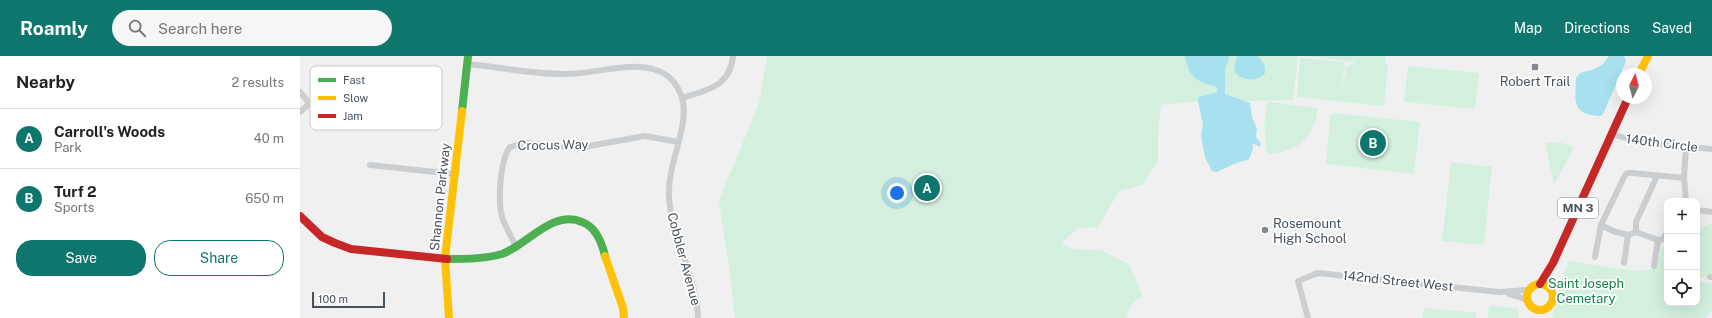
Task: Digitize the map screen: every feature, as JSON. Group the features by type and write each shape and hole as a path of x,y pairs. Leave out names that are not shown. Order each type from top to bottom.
{"street":[{"path":"682,98 708,90 719,84 729,72 733,56"},
{"path":"1642,68 1648,56"},
{"name":"Cobbler Avenue","path":"468,60 565,74 585,73 627,63 642,63 656,67 667,75 676,85 682,98 684,114 670,177 669,196 671,215 692,280 698,306 698,318"},
{"name":"Shannon Parkway","path":"449,318 445,258 468,60"},
{"path":"300,92 310,103 300,112"},
{"name":"MN 3","path":"1554,263 1625,104"},
{"name":"140th Circle","path":"1612,134 1638,142 1712,149"},
{"name":"Crocus Way","path":"517,248 503,219 500,206 504,158 510,147 523,143 578,148 645,136 678,142"},
{"path":"1686,147 1684,178 1686,198"},
{"path":"370,165 454,174"},
{"path":"1595,258 1601,225 1627,173 1684,178"},
{"path":"1636,232 1636,222 1658,176"},
{"path":"1700,210 1712,212"},
{"path":"300,216 315,232 336,245 351,249 445,258 489,257 503,253 517,248 552,224 561,220 577,220 591,227 599,239 623,308 624,318"},
{"path":"1601,225 1613,231 1628,235 1636,232 1658,240 1663,239 1666,234"},
{"path":"1624,263 1628,235"},
{"path":"1654,266 1658,240"},
{"path":"1540,284 1554,263"},
{"path":"1550,288 1544,284 1533,285 1527,294 1529,306 1535,314 1543,314 1553,300 1553,295 1550,288 1554,263"},
{"name":"142nd Street West","path":"1308,318 1298,281 1318,273 1527,294"}],"green space":[{"path":"767,56 1298,56 1293,100 1188,102 1161,105 1158,132 1158,161 1142,185 1119,191 1098,227 1077,228 1062,243 1072,249 1101,250 1129,264 1143,297 1132,305 1127,318 735,318 719,201 759,103"},
{"path":"1305,56 1386,56 1385,64 1388,65 1384,104 1381,106 1297,97 1300,58 1345,62 1342,90 1346,68 1355,62"},
{"path":"1408,66 1479,73 1475,109 1404,102"},
{"path":"1271,102 1318,108 1313,128 1303,142 1278,153 1267,154 1264,126 1267,105"},
{"path":"1334,113 1420,122 1414,174 1326,164 1330,116"},
{"path":"1553,142 1574,147 1554,185 1545,143"},
{"path":"1451,162 1492,167 1484,245 1442,241"},
{"path":"1712,223 1712,275 1700,278 1700,228"},
{"name":"Saint Joseph Cemetary","path":"1664,248 1664,306 1700,306 1700,282 1712,284 1712,311 1705,318 1552,318 1559,286 1569,261 1634,271 1652,269 1660,256 1660,250"},
{"path":"1489,306 1516,308 1519,311 1518,318 1488,318"},
{"path":"1426,308 1476,313 1476,318 1422,318 1423,311"}],"water":[{"path":"1185,56 1230,56 1225,69 1225,94 1250,103 1252,117 1257,129 1256,137 1261,144 1260,147 1252,143 1253,149 1249,159 1217,172 1212,171 1205,157 1203,147 1201,135 1203,125 1198,97 1218,92 1217,87 1199,81 1195,78 1189,70"},
{"path":"1237,56 1258,56 1265,66 1265,73 1254,79 1245,79 1240,77 1234,70"},
{"path":"1609,56 1624,56 1626,61 1623,68 1616,68 1616,84 1603,114 1601,116 1585,113 1577,106 1575,94 1576,78 1580,73 1600,66"}],"traffic: fast":[{"path":"462,111 468,56"},
{"path":"447,259 481,258 502,254 511,250 551,224 561,220 571,219 587,224 595,232 598,236 605,256"}],"traffic: slow":[{"path":"1642,68 1648,56"},
{"path":"449,318 445,258 462,111"},
{"path":"605,256 623,308 624,318"},
{"path":"1540,284 1550,287 1553,297 1550,307 1540,310 1530,307 1527,297 1530,287 1540,284"}],"traffic: jam":[{"path":"1540,284 1553,263 1625,104"},
{"path":"300,216 322,237 351,249 447,259"}],"place":[{"name":"Robert Trail","path":"1535,67"},
{"name":"Turf 2","path":"1373,143"},
{"name":"Carroll's Woods","path":"927,188"},
{"name":"Rosemount High School","path":"1265,230"}]}
